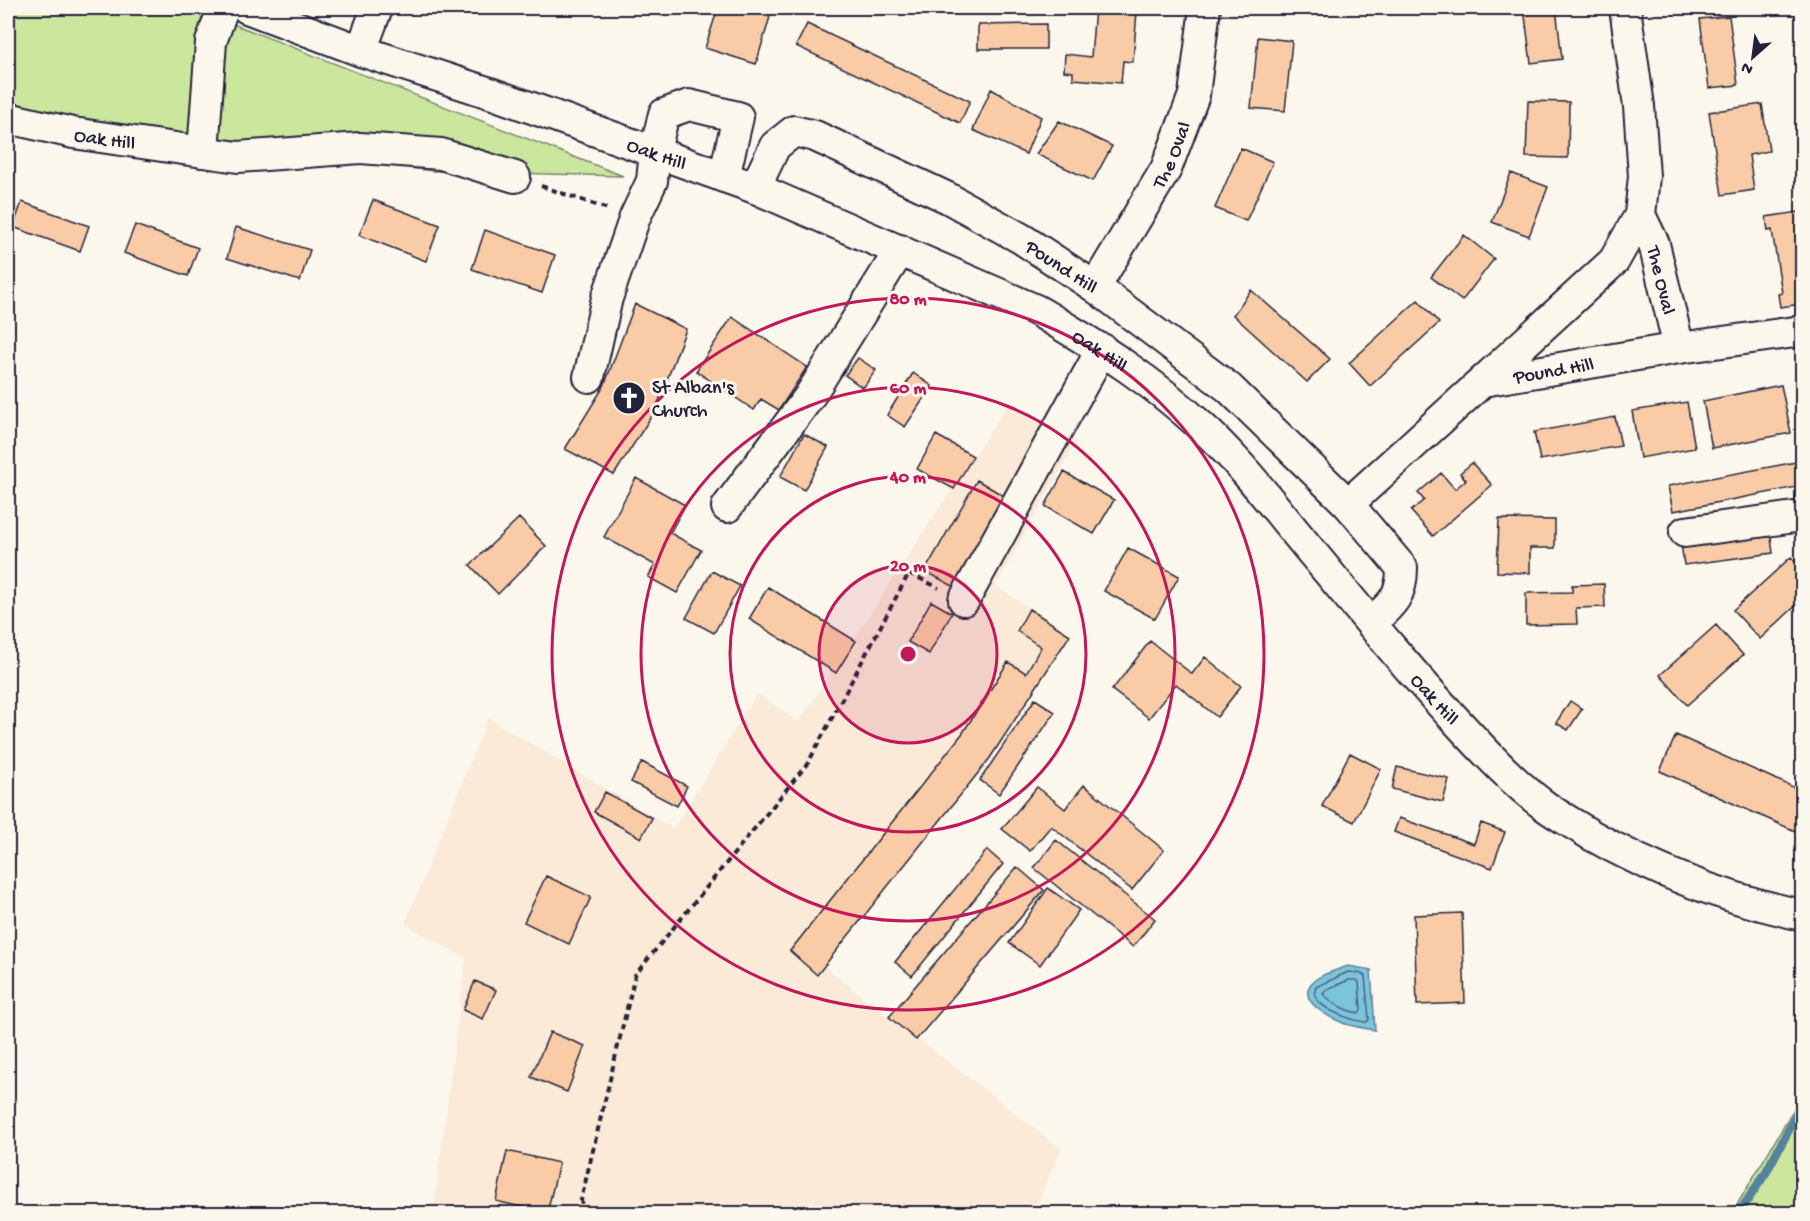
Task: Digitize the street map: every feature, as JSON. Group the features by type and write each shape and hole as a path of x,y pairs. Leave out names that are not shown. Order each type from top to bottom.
{"street":[{"path":"203,152 211,42 223,8"},
{"name":"Oak Hill","path":"247,8 361,51 493,94 755,188 1036,309 1102,349 1154,385 1203,427 1250,478 1427,690 1485,752 1543,805 1631,858 1679,879 1726,897 1803,915"},
{"path":"361,51 376,8"},
{"name":"The Oval","path":"1095,287 1166,169 1194,95 1205,8"},
{"name":"The Oval","path":"1483,381 1614,261 1640,215 1644,176 1639,106 1625,8"},
{"path":"589,377 607,298 635,217 652,181 655,151 664,114 689,105 738,117 724,177"},
{"name":"Oak Hill","path":"8,118 73,133 238,157 360,148 441,154 515,177"},
{"name":"Pound Hill","path":"755,188 774,146 794,131 815,136 948,198 1013,234 1095,287 1229,388 1348,504 1402,568 1400,590 1394,602 1371,623"},
{"name":"The Oval","path":"1640,215 1654,244 1679,348"},
{"path":"727,507 809,397 900,250"},
{"name":"Pound Hill","path":"1483,381 1679,348 1803,331"},
{"path":"964,600 1102,349"},
{"path":"1348,504 1483,381"},
{"path":"1685,532 1803,516"}],"path":[{"path":"515,177 635,217"},
{"path":"584,1214 581,1200 635,975 808,763 909,573 964,600"}],"shaded area":[{"path":"1009,403 1076,442 996,586 1070,635 990,758 823,966 1061,1149 1033,1213 433,1213 466,958 405,924 488,718 673,829 757,694 799,722"}],"green space":[{"path":"8,8 192,8 623,176 433,171 8,117"},
{"path":"1802,1096 1802,1213 1732,1213"}],"water":[{"path":"1348,966 1371,970 1375,1030 1337,1021 1312,1003 1309,997 1308,991 1313,981"}],"building":[{"path":"718,8 742,8 770,17 756,64 705,48"},
{"path":"1095,8 1137,11 1133,62 1123,61 1121,83 1073,79 1073,72 1064,71 1065,54 1091,57"},
{"path":"1524,8 1556,8 1562,59 1531,63"},
{"path":"1729,16 1738,85 1709,88 1700,19"},
{"path":"807,24 970,101 960,123 796,46"},
{"path":"1046,24 1046,49 978,49 978,25"},
{"path":"1258,37 1292,41 1285,111 1251,108"},
{"path":"991,89 1041,117 1026,154 973,130"},
{"path":"1528,101 1569,102 1568,158 1526,157"},
{"path":"1762,104 1769,151 1749,155 1754,190 1722,195 1709,112"},
{"path":"1059,121 1112,146 1093,181 1036,154"},
{"path":"1241,148 1273,162 1246,221 1215,208"},
{"path":"1511,173 1548,187 1529,236 1492,222"},
{"path":"373,200 440,225 426,261 359,235"},
{"path":"22,202 89,226 80,251 13,227"},
{"path":"1799,212 1802,231 1802,304 1780,307 1778,294 1782,293 1772,230 1768,231 1766,217"},
{"path":"135,225 198,248 188,276 124,253"},
{"path":"236,227 310,250 300,281 227,258"},
{"path":"485,230 555,255 542,293 472,269"},
{"path":"1464,235 1494,259 1462,301 1431,277"},
{"path":"1251,290 1330,359 1307,382 1233,315"},
{"path":"1418,300 1439,323 1370,386 1349,363"},
{"name":"St Alban's Church","path":"635,304 686,329 656,409 614,475 565,449 604,386"},
{"path":"732,317 807,367 779,410 761,399 754,410 696,371"},
{"path":"858,358 876,370 863,388 845,375"},
{"path":"913,373 932,386 905,427 887,415"},
{"path":"1781,385 1791,433 1712,448 1703,401"},
{"path":"1687,402 1695,448 1640,458 1632,411"},
{"path":"1615,417 1621,446 1540,460 1534,432"},
{"path":"804,434 828,447 804,490 780,477"},
{"path":"936,435 973,456 954,489 917,469"},
{"path":"1802,461 1802,486 1673,511 1668,486"},
{"path":"1472,463 1492,485 1433,536 1411,511 1424,500 1418,493 1441,473 1455,489 1466,480 1460,473"},
{"path":"1064,472 1114,500 1094,534 1045,506"},
{"path":"636,478 685,505 670,533 701,550 677,593 648,577 655,565 604,537"},
{"path":"977,480 1014,502 962,591 925,571"},
{"path":"519,518 546,546 498,594 470,565"},
{"path":"1499,519 1555,520 1555,548 1530,548 1530,573 1497,572"},
{"path":"1770,530 1773,553 1684,565 1681,543"},
{"path":"1128,548 1179,576 1155,619 1104,591"},
{"path":"1791,557 1802,569 1802,600 1760,639 1733,610"},
{"path":"712,571 740,586 714,633 686,618"},
{"path":"1604,584 1605,607 1576,608 1577,624 1526,625 1526,593 1572,592 1572,585"},
{"path":"768,587 856,641 836,673 749,619"},
{"path":"931,601 952,613 929,654 908,642"},
{"path":"1029,609 1070,635 990,758 817,975 790,951 962,734 1008,662 1026,673 1041,647 1017,631"},
{"path":"1716,625 1743,655 1687,705 1660,675"},
{"path":"1150,641 1192,674 1205,657 1241,686 1217,717 1176,684 1149,718 1112,690"},
{"path":"1035,699 1055,712 999,794 980,780"},
{"path":"1570,701 1582,709 1568,730 1556,723"},
{"path":"1676,735 1802,791 1802,834 1660,771"},
{"path":"1350,753 1381,769 1354,822 1322,806"},
{"path":"642,762 687,786 677,806 631,782"},
{"path":"1397,767 1449,779 1443,802 1392,789"},
{"path":"1084,785 1164,850 1132,890 1051,826 1030,851 1002,829 1037,787 1065,809"},
{"path":"605,792 652,818 641,838 594,812"},
{"path":"1399,818 1474,844 1481,823 1505,832 1492,868 1394,832"},
{"path":"1056,840 1155,919 1133,947 1034,868"},
{"path":"987,850 1003,864 912,976 895,962"},
{"path":"1017,867 1044,890 916,1040 889,1017"},
{"path":"546,876 591,897 569,944 524,922"},
{"path":"1048,888 1079,910 1040,965 1009,943"},
{"path":"1462,913 1465,1003 1417,1005 1414,915"},
{"path":"475,981 496,990 483,1019 463,1010"},
{"path":"550,1032 585,1046 567,1092 531,1077"},
{"path":"507,1151 559,1163 547,1213 496,1201"}],"waterway":[{"path":"1738,1214 1765,1174 1802,1105"}],"place":[{"name":"St Alban's Church","path":"629,398"}]}
